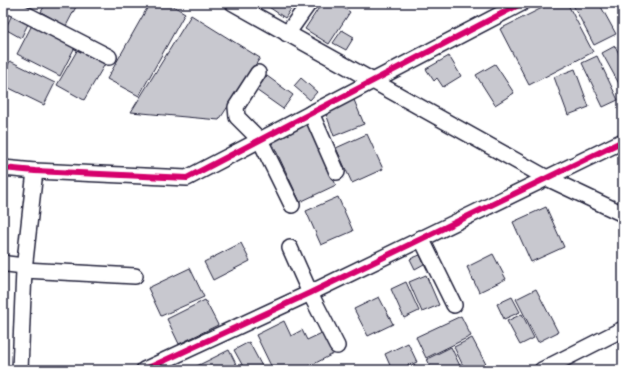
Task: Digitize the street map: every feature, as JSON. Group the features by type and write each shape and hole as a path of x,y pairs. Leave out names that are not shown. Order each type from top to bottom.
{"street":[{"path":"233,3 372,82 547,178 623,214"},
{"path":"287,34 309,3"},
{"path":"3,168 35,171 187,178 522,3"},
{"path":"5,5 109,57"},
{"path":"258,73 236,107 237,117 260,140 292,205"},
{"path":"311,113 337,172"},
{"path":"144,370 310,293 623,141"},
{"path":"20,370 24,268 35,171"},
{"path":"421,238 454,305"},
{"path":"290,248 310,293 337,346"},
{"path":"3,262 24,268 135,276"},
{"path":"542,370 623,329"}],"building":[{"path":"46,3 78,3 66,26 41,12"},
{"path":"150,3 168,3 185,13 139,96 107,79"},
{"path":"263,3 295,3 285,18"},
{"path":"322,3 336,3 350,12 329,44 305,29"},
{"path":"552,3 567,3 593,52 529,85 500,29"},
{"path":"572,3 599,3 616,34 594,45"},
{"path":"12,15 28,24 21,38 5,29"},
{"path":"191,15 260,58 219,120 131,112"},
{"path":"32,25 75,47 60,76 17,54"},
{"path":"342,30 354,37 346,50 333,43"},
{"path":"615,46 623,61 623,91 602,53"},
{"path":"78,49 105,64 84,100 57,85"},
{"path":"449,56 461,76 443,87 437,78 434,81 426,69"},
{"path":"597,56 618,100 603,107 582,63"},
{"path":"10,61 55,83 44,105 3,85 3,75"},
{"path":"495,64 514,93 495,105 476,75"},
{"path":"575,69 589,107 568,115 554,77"},
{"path":"267,76 293,95 283,109 256,90"},
{"path":"301,78 317,92 310,100 294,86"},
{"path":"354,100 364,124 334,136 325,111"},
{"path":"307,123 336,185 300,202 271,140"},
{"path":"367,134 383,169 352,183 336,148"},
{"path":"338,197 353,231 321,245 306,211"},
{"path":"546,207 564,247 531,262 513,222"},
{"path":"241,243 250,261 213,280 204,262"},
{"path":"493,254 506,279 479,292 467,267"},
{"path":"420,255 424,264 415,269 410,259"},
{"path":"190,268 204,297 161,316 148,288"},
{"path":"426,275 439,305 422,312 409,282"},
{"path":"406,282 419,311 404,318 391,289"},
{"path":"536,289 558,332 538,342 516,299"},
{"path":"379,297 393,324 368,336 354,309"},
{"path":"512,297 520,312 504,319 497,304"},
{"path":"205,300 218,325 179,344 167,319"},
{"path":"522,314 534,338 520,345 507,321"},
{"path":"461,316 471,336 426,358 416,337"},
{"path":"284,321 291,336 302,330 307,340 324,332 335,353 304,369 305,370 273,370 256,335"},
{"path":"472,338 489,370 465,370 454,347"},
{"path":"249,342 264,370 245,370 234,350"},
{"path":"408,343 417,362 399,370 392,370 385,354"},
{"path":"451,347 462,370 432,370 427,359"},
{"path":"229,350 239,370 189,370"},
{"path":"415,365 417,370 405,370"}],"cycle path":[{"path":"3,168 35,171 187,178 522,3"},
{"path":"144,370 310,293 623,141"}]}
